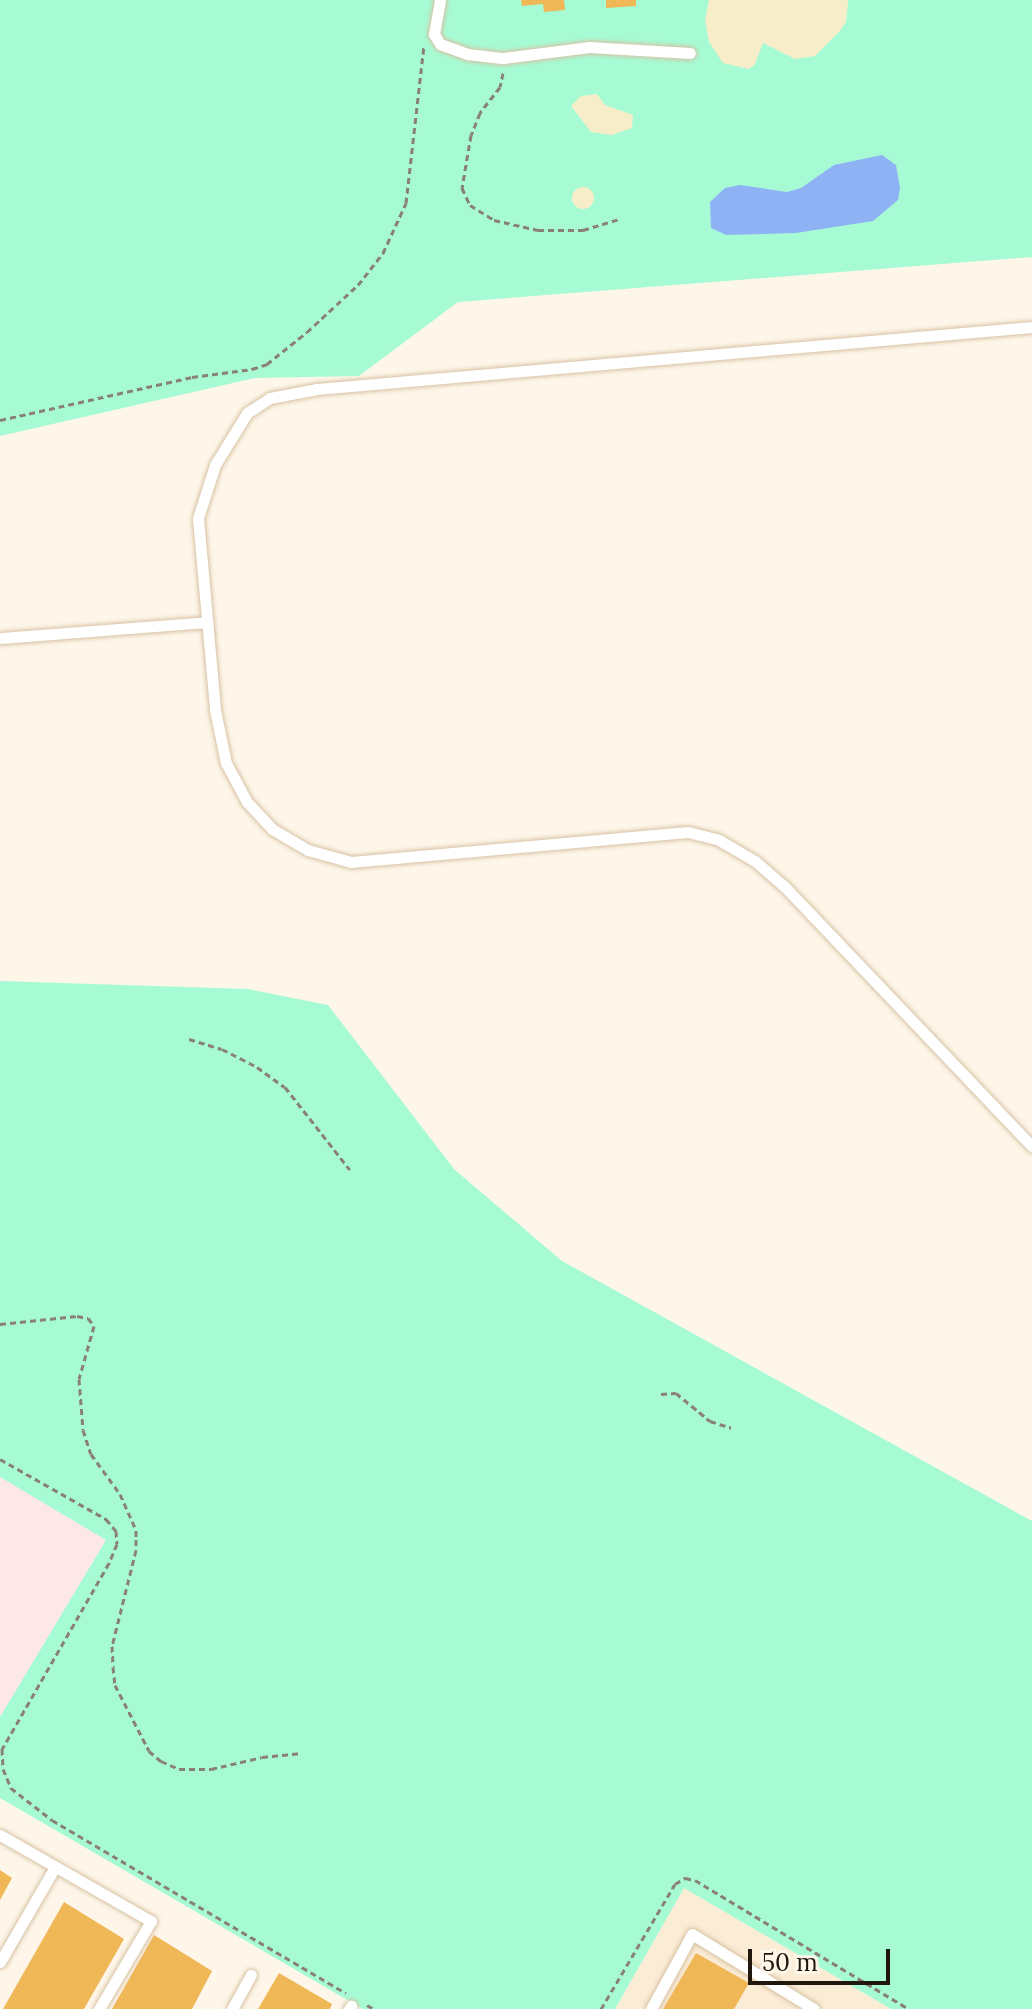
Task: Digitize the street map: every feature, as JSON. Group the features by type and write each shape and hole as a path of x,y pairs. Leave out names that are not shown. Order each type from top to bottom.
{"lane":[{"path":"440,0 434,34 440,44 451,50 503,58 589,47 690,53"},
{"path":"1032,327 317,389 270,398 247,413 215,465 198,518 215,710 226,763 247,802 272,829 308,850 351,862 688,832 719,840 755,861 784,886 1032,1146"},
{"path":"0,638 207,622"},
{"path":"0,1835 151,1921 99,2009"},
{"path":"0,1962 55,1867"},
{"path":"651,2009 692,1934 814,2009"},
{"path":"232,2009 251,1975"}],"path":[{"path":"0,420 192,377 252,369 267,364 307,332 358,285 383,253 406,203 424,47 434,34"},
{"path":"503,58 500,87 480,113 471,135 462,188 470,205 494,220 538,230 583,230 620,219"},
{"path":"189,1039 222,1049 257,1067 285,1087 350,1170"},
{"path":"0,1324 77,1316 88,1318 94,1326 79,1379 83,1430 91,1454 120,1494 136,1530 136,1550 112,1646 115,1685 149,1751 161,1761 190,1769 211,1769 262,1757 302,1753"},
{"path":"661,1394 676,1393 710,1421 731,1428"},
{"path":"0,1459 106,1519 116,1531 117,1544 2,1749 3,1769 11,1788 52,1820 352,2004"},
{"path":"601,2009 675,1884 685,1878 695,1880 909,2009"},
{"path":"364,2004 374,2009"}],"shaded area":[{"path":"0,1477 107,1539 0,1717"},
{"path":"684,1888 891,2009 615,2009"}],"green space":[{"path":"0,0 1032,0 1032,257 458,302 359,376 255,378 0,436"},
{"path":"0,981 248,989 328,1005 454,1169 562,1261 1032,1521 1032,2009 891,2009 684,1888 615,2009 363,2009 0,1798 0,1717 106,1540 0,1477"}],"sand":[{"path":"709,0 848,0 848,3 846,22 815,56 795,59 763,43 755,64 749,69 723,63 709,42 705,20"},
{"path":"597,94 605,105 633,115 632,128 612,135 591,132 571,106 581,96"},
{"path":"579,187 587,187 594,198 587,209 579,209 572,202 572,194"}],"water":[{"path":"882,155 896,165 900,188 898,200 873,221 796,233 726,235 711,228 710,202 725,188 740,185 787,192 801,188 834,165"}],"building":[{"path":"521,0 564,0 565,10 544,12 543,4 522,6"},
{"path":"606,0 636,0 636,6 606,8"},
{"path":"0,1870 12,1878 0,1900"},
{"path":"64,1902 124,1939 84,2009 3,2009"},
{"path":"154,1935 212,1971 192,2009 112,2009"},
{"path":"696,1953 749,1983 734,2009 663,2009"},
{"path":"279,1973 332,2004 330,2009 258,2009"}]}
